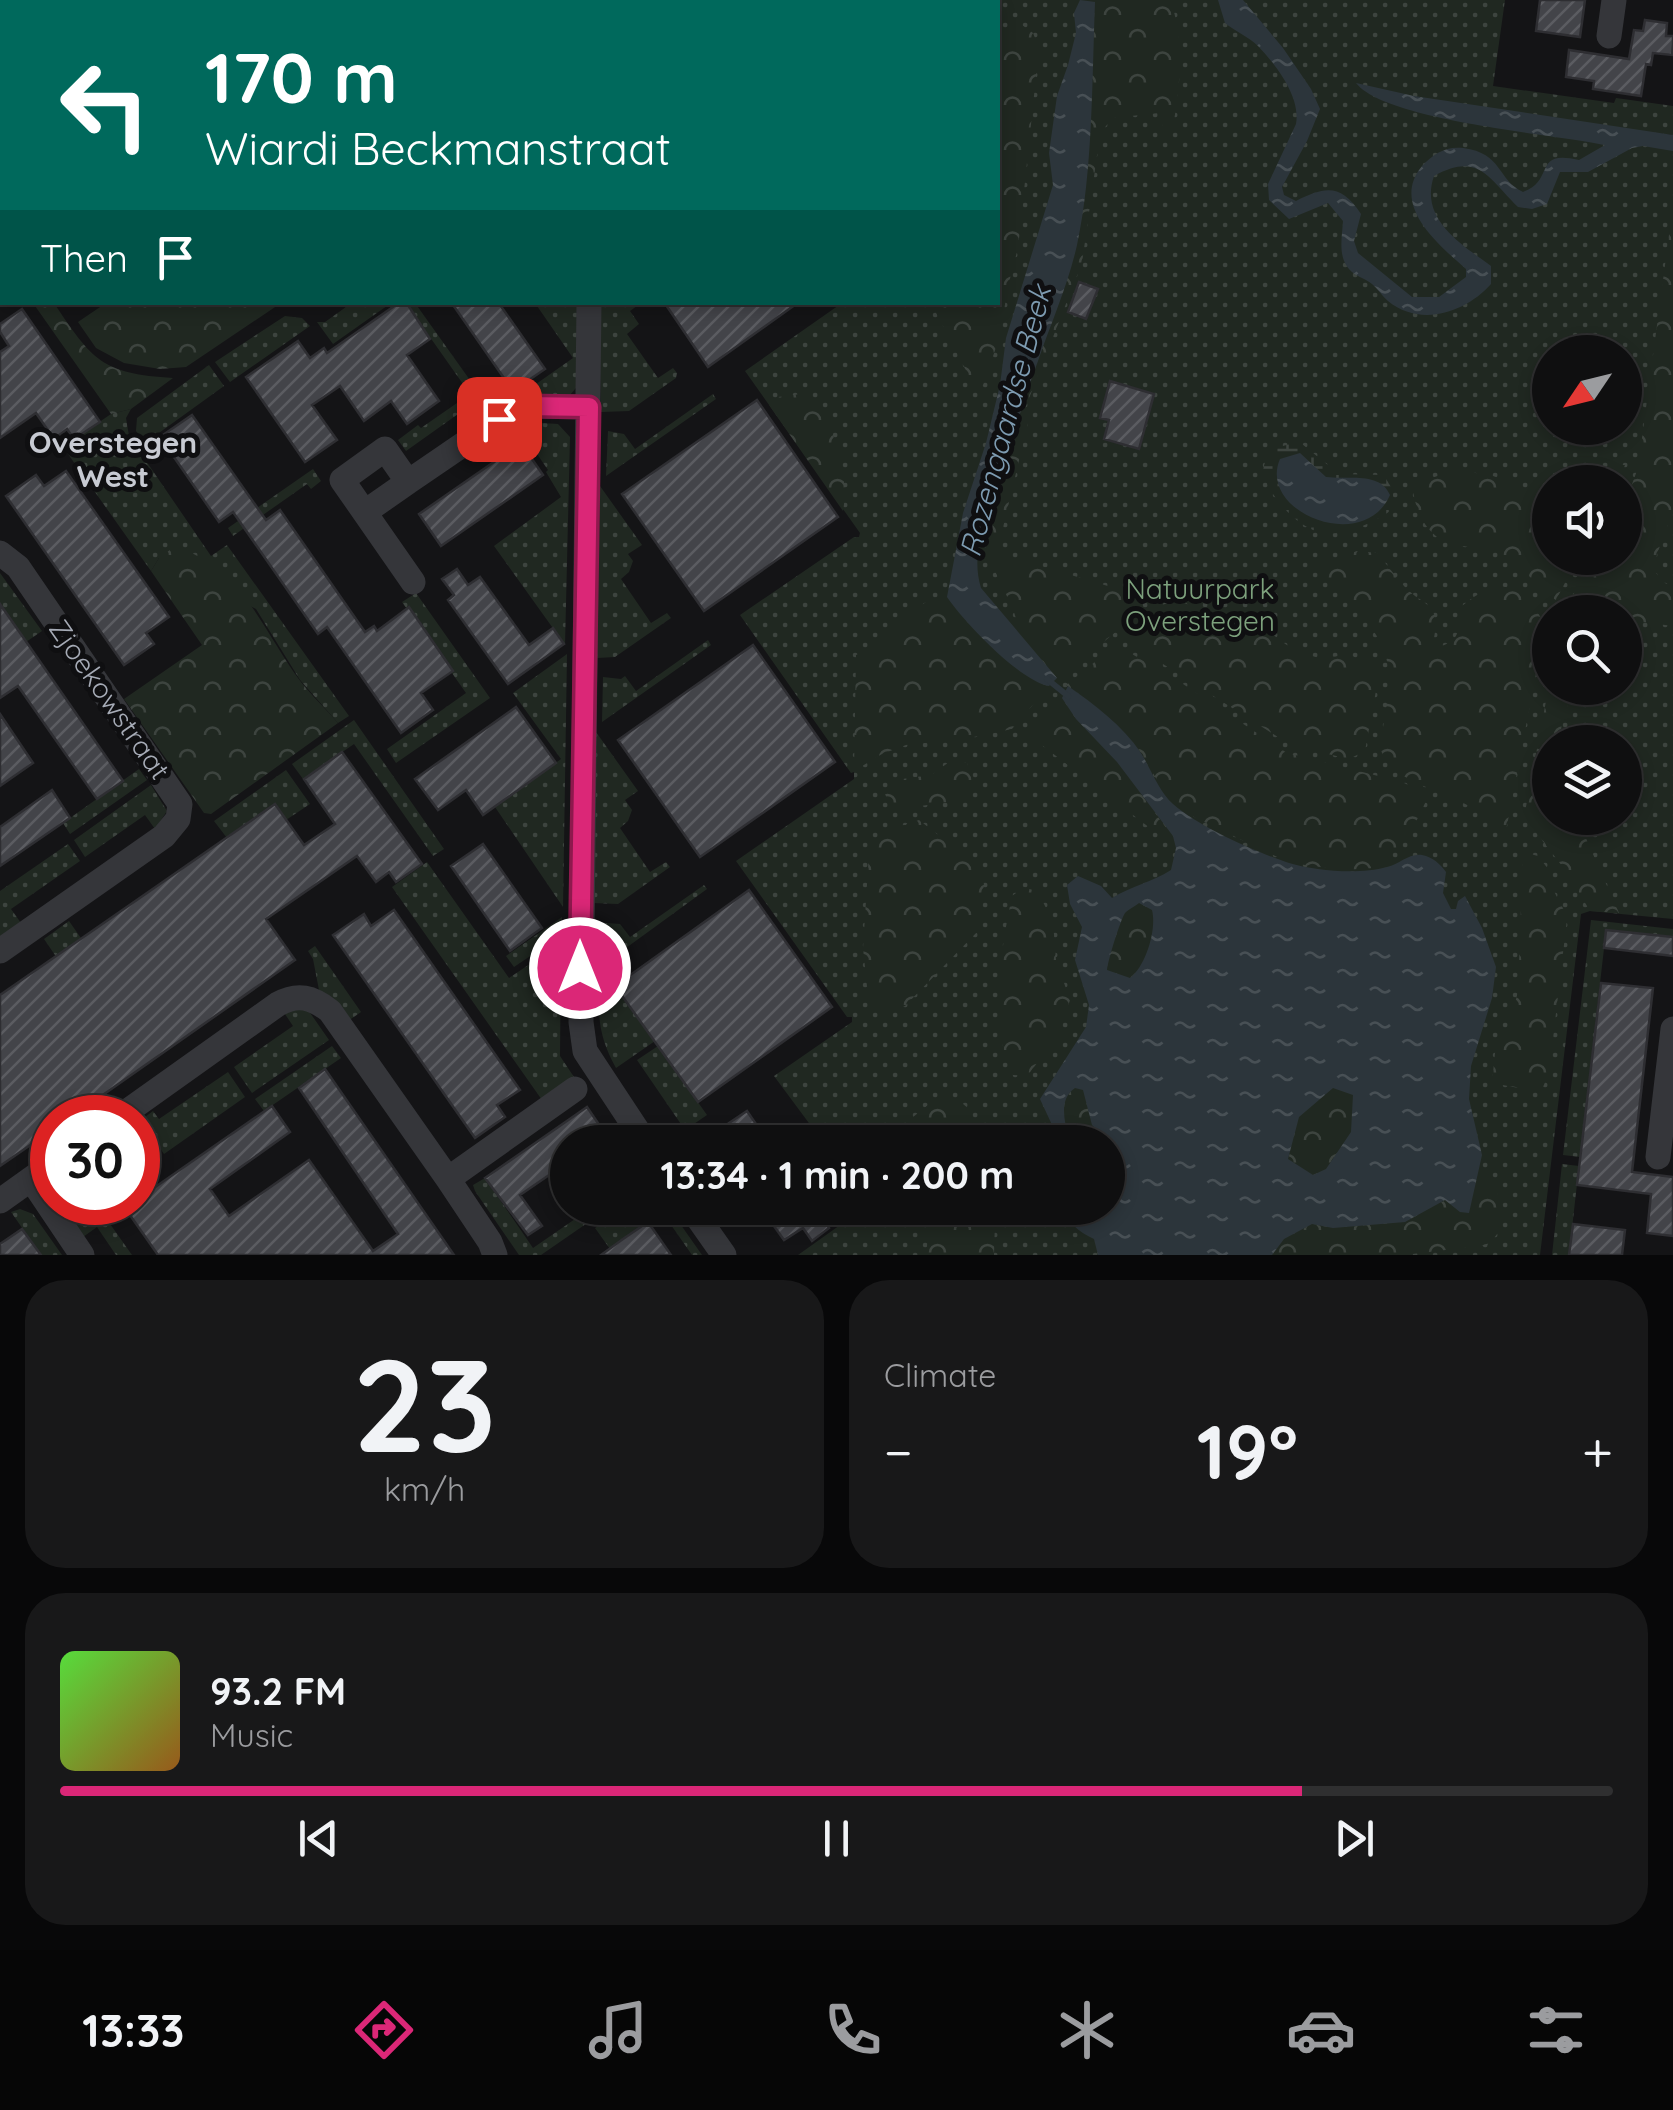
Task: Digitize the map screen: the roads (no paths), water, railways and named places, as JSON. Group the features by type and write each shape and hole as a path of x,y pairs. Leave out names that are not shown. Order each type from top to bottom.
{"street":[{"path":"1609,36 1614,0"},
{"path":"589,305 580,1022 584,1052 633,1125"},
{"path":"365,512 506,414 526,406 589,407"},
{"path":"408,482 385,449 342,480 413,582"},
{"name":"Zjoekowstraat","path":"0,553 18,567 180,804 178,819 164,836 0,951"},
{"path":"150,1095 278,1004 291,997 304,997 330,1011 448,1179 495,1255"},
{"path":"1658,1157 1673,1029"},
{"path":"448,1179 575,1089"},
{"path":"0,1201 30,1180"},
{"path":"62,1225 82,1255"},
{"path":"703,1225 724,1255"}],"water":[{"path":"1080,0 1095,2 1091,125 1077,245 984,528 978,557 981,588 1057,678 1049,686 1008,662 947,597 963,513 1000,385 1006,338 1053,185 1049,153 1057,96 1076,33 1074,13"},
{"path":"1218,0 1243,0 1283,48 1320,109 1282,187 1284,195 1296,201 1324,191 1347,197 1361,214 1354,241 1358,253 1412,297 1439,297 1466,277 1466,269 1431,236 1414,209 1414,181 1431,158 1451,148 1476,151 1493,161 1508,181 1523,192 1533,187 1549,162 1579,160 1605,145 1435,116 1373,96 1356,83 1414,96 1673,135 1673,151 1632,148 1588,172 1560,172 1547,204 1532,209 1518,207 1491,178 1473,167 1449,169 1434,176 1432,205 1438,218 1456,239 1491,266 1491,284 1456,309 1414,314 1388,301 1347,267 1341,248 1343,221 1328,203 1289,219 1269,200 1268,184 1296,124 1295,103 1286,82 1265,54 1225,23"},
{"path":"1300,453 1326,477 1379,482 1390,495 1377,513 1359,522 1338,524 1317,519 1298,510 1284,495 1277,478 1280,459"},
{"path":"1068,686 1125,733 1159,787 1184,813 1261,852 1289,863 1351,871 1392,866 1422,855 1436,861 1446,872 1443,893 1451,909 1456,909 1465,896 1496,967 1492,998 1471,1066 1469,1099 1482,1155 1469,1213 1460,1212 1445,1200 1405,1222 1333,1228 1312,1224 1284,1239 1272,1255 1098,1255 1094,1239 1073,1225 1125,1225 1125,1125 1092,1125 1083,1090 1075,1088 1066,1098 1066,1125 1052,1125 1040,1099 1086,1027 1089,1005 1075,960 1082,927 1070,904 1067,885 1078,876 1101,886 1112,898 1171,870 1176,848 1173,836 1117,762 1076,719 1062,698","holes":["1139,903 1152,910 1149,947 1136,972 1130,978 1107,970 1126,912","1333,1088 1353,1095 1351,1132 1326,1169 1313,1175 1288,1159 1299,1117"]}],"waterway":[{"name":"Rozengaardse Beek","path":"1047,679 1068,696"}],"district":[{"name":"Overstegen West","path":"113,459"}],"park label":[{"name":"Natuurpark Overstegen","path":"1200,604"}]}
